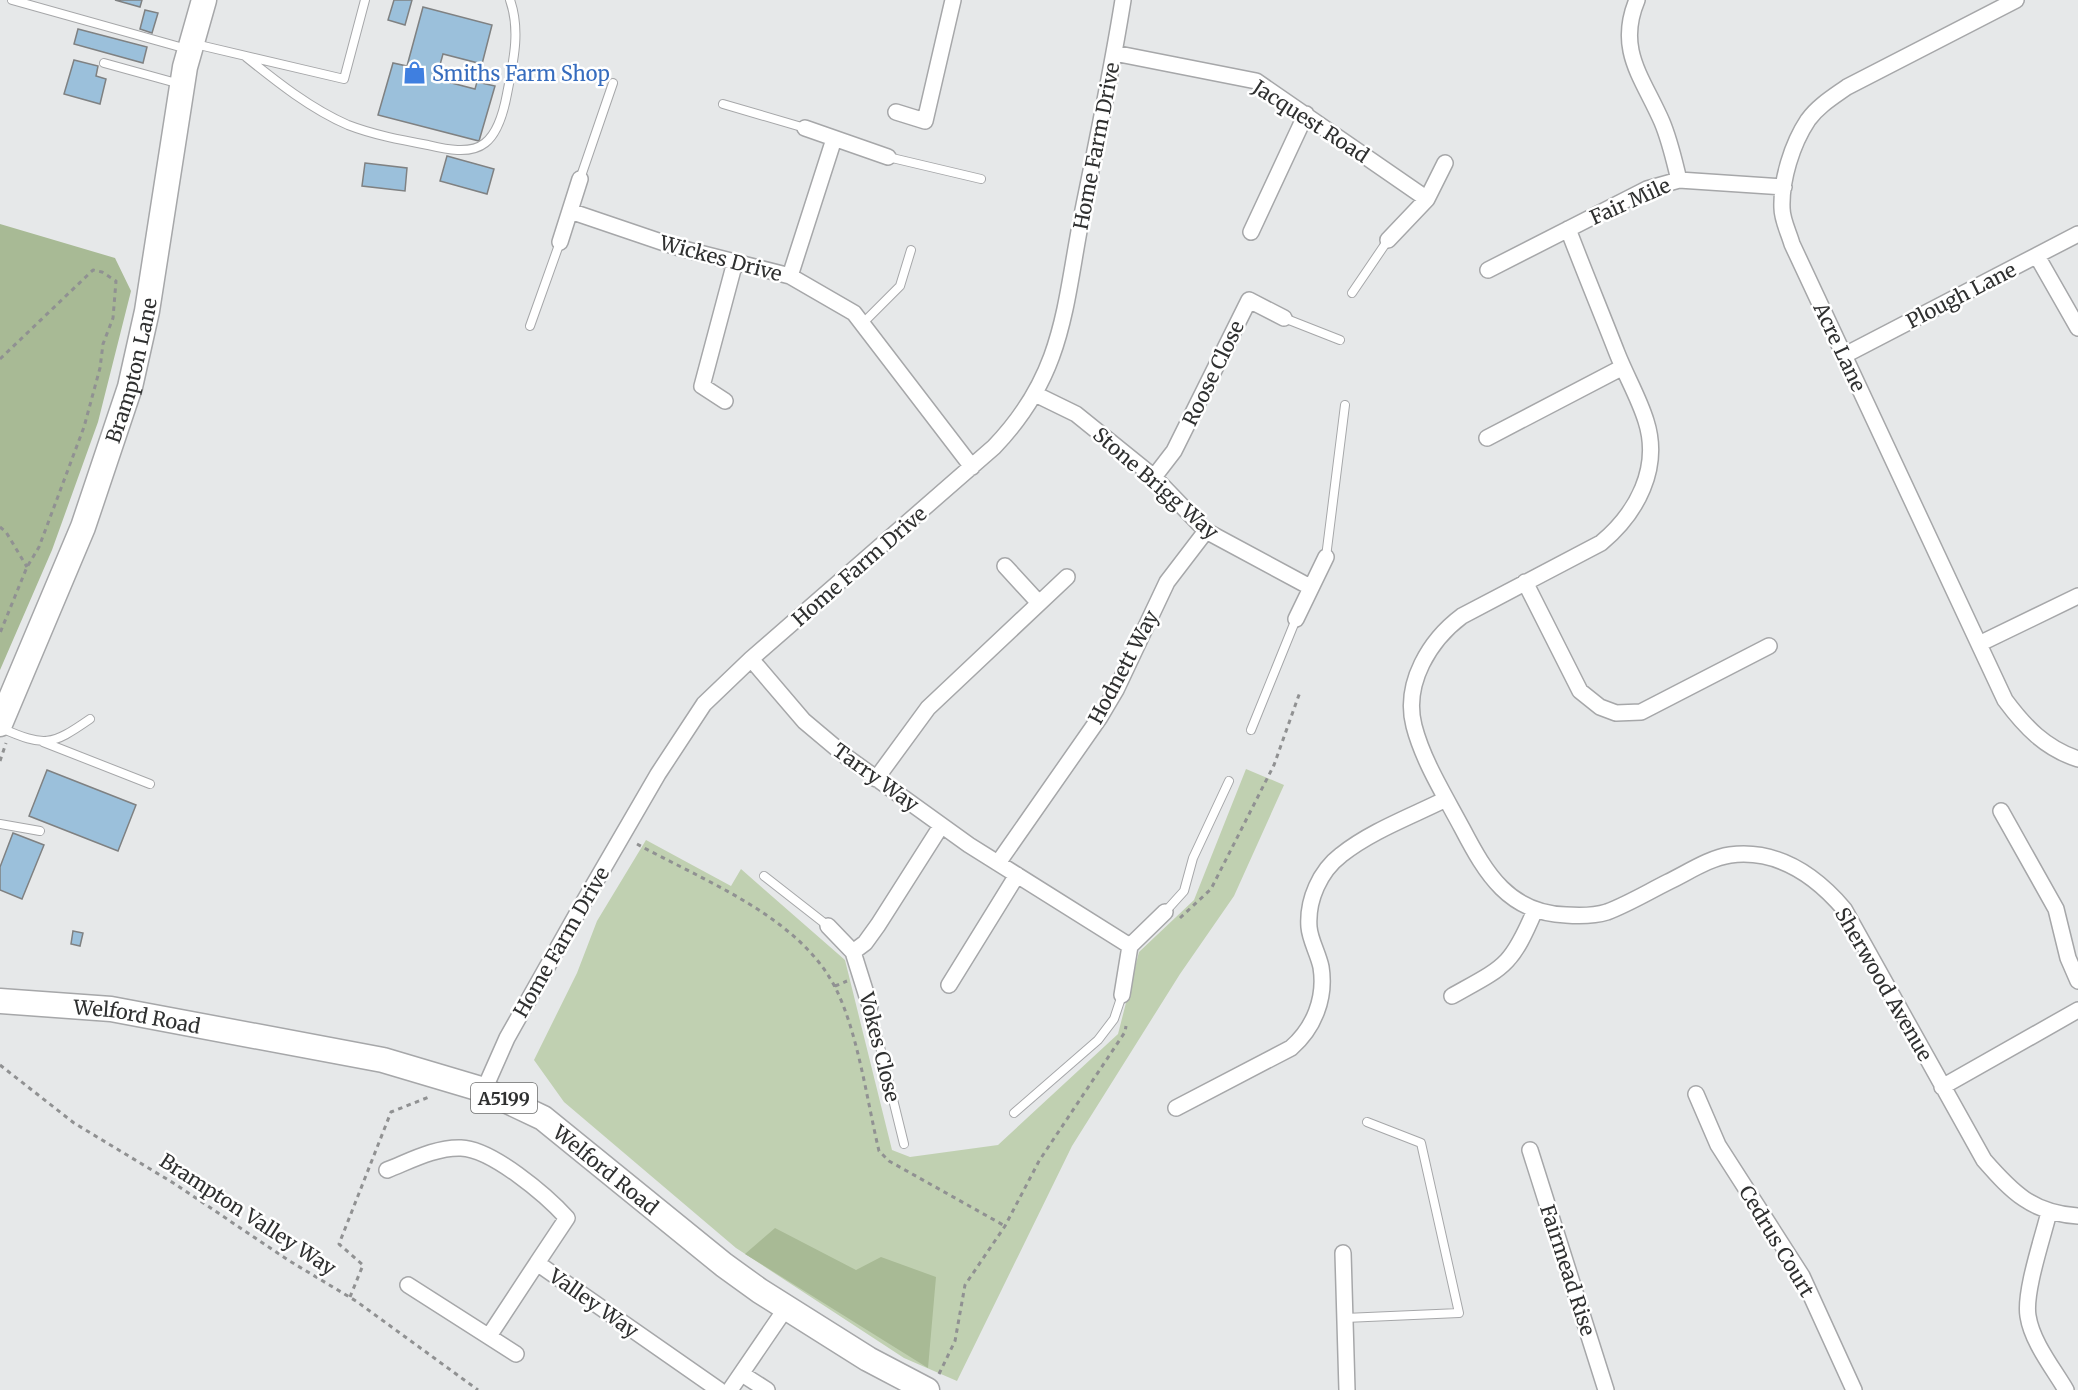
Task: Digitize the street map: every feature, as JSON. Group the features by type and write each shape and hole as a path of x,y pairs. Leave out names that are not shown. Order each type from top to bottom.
{"main road":[{"name":"Brampton Lane","path":"0,726 83,527 130,387 149,300 182,85 190,46 204,0"},
{"name":"Welford Road","path":"0,1001 111,1009 383,1060 484,1090 543,1118 724,1265 786,1308 868,1359 927,1390"}],"street":[{"path":"896,112 925,121 953,0"},
{"name":"Home Farm Drive","path":"484,1090 507,1038 658,774 704,704 751,659 972,467 1009,431 1035,394 1055,354 1068,303 1080,226 1123,0"},
{"path":"1637,0 1628,30 1633,65 1662,121 1679,180"},
{"name":"Acre Lane","path":"2016,0 1847,87 1824,104 1809,120 1798,140 1784,187 1782,210 1792,244 2005,700 2024,726 2042,741 2078,759"},
{"name":"Jacquest Road","path":"1114,53 1256,81 1427,199"},
{"path":"1251,232 1306,114"},
{"path":"805,128 888,157"},
{"path":"790,276 834,139"},
{"path":"1388,240 1427,199 1445,163"},
{"path":"560,242 580,179"},
{"name":"Fair Mile","path":"1488,270 1647,189 1679,180 1784,187"},
{"name":"Wickes Drive","path":"570,211 676,247 790,276 854,313 972,467"},
{"name":"Sherwood Avenue","path":"1568,229 1647,422 1650,443 1649,464 1640,495 1622,523 1601,543 1462,616 1448,626 1421,663 1413,700 1413,723 1446,799 1487,874 1504,891 1535,910 1582,916 1605,913 1728,855 1749,855 1792,865 1811,876 1844,909 1984,1160 2012,1192 2049,1212 2078,1216"},
{"name":"Plough Lane","path":"1845,356 2078,234"},
{"path":"2037,256 2078,328"},
{"path":"725,401 702,386 735,262"},
{"name":"Roose Close","path":"1154,477 1174,451 1249,300 1284,318"},
{"path":"1487,438 1623,367"},
{"name":"Stone Brigg Way","path":"1035,394 1076,414 1154,477 1206,531 1310,587"},
{"name":"Hodnett Way","path":"998,863 1100,717 1116,690 1167,582 1206,531"},
{"path":"1296,619 1326,557"},
{"path":"1005,566 1038,603"},
{"path":"876,778 928,708 1067,577"},
{"path":"1525,582 1580,692 1600,707 1616,713 1641,712 1769,646"},
{"path":"1978,644 2078,596"},
{"name":"Tarry Way","path":"751,659 804,721 876,778 941,826 1130,946"},
{"path":"1176,1108 1291,1048 1304,1037 1319,1005 1322,986 1321,967 1309,928 1310,905 1316,886 1341,855 1446,799"},
{"path":"2001,811 2055,909 2068,958 2078,981"},
{"path":"853,952 865,943 878,925 941,826"},
{"path":"949,986 1017,875"},
{"path":"1452,996 1510,960 1520,945 1535,910"},
{"path":"1122,995 1130,946 1165,912"},
{"name":"Vokes Close","path":"828,926 853,952 870,1006"},
{"path":"1942,1088 2078,1010"},
{"name":"Cedrus Court","path":"1695,1094 1718,1145 1802,1276 1854,1390"},
{"name":"Valley Way","path":"387,1170 438,1151 461,1148 478,1150 535,1187 567,1218 537,1263 719,1390"},
{"name":"Fairmead Rise","path":"1530,1150 1606,1390"},
{"path":"2049,1212 2029,1295 2027,1315 2034,1334 2066,1390"},
{"path":"1343,1253 1347,1390"},
{"path":"489,1336 537,1263"},
{"path":"408,1285 516,1354"},
{"path":"730,1390 786,1308"},
{"path":"742,1374 767,1390"}],"lane":[{"path":"12,0 190,46 344,79 365,0"},
{"path":"246,57 296,94 348,124 378,135 446,149 465,150 483,145 492,137 505,102 514,56 516,31 510,0"},
{"path":"104,63 182,85"},
{"path":"580,179 613,83"},
{"path":"723,104 805,128"},
{"path":"888,157 981,179"},
{"path":"1352,293 1388,240"},
{"path":"530,326 560,242"},
{"path":"862,324 900,286 911,250"},
{"path":"1284,318 1340,340"},
{"path":"1326,557 1345,405"},
{"path":"1251,730 1296,619"},
{"path":"43,742 51,742 90,719"},
{"path":"0,726 150,784"},
{"path":"1165,912 1184,891 1193,858 1229,781"},
{"path":"0,824 40,831"},
{"name":"Vokes Close","path":"764,876 828,926"},
{"path":"1014,1113 1098,1040 1114,1019 1122,995"},
{"name":"Vokes Close","path":"870,1006 904,1144"},
{"path":"1345,1318 1458,1312 1421,1143 1366,1122"}],"path":[{"path":"0,359 93,270 111,276 116,281 113,318 103,344 100,368 84,427 39,547 27,567 0,633"},
{"path":"0,527 6,532 27,567"},
{"path":"0,761 3,752"},
{"path":"622,837 774,919 807,947 835,986 849,1024 879,1150 889,1161 1005,1226"},
{"name":"Brampton Valley Way","path":"0,1065 74,1123 175,1184 288,1260 350,1297 478,1390"},
{"path":"350,1297 363,1265 339,1244 386,1123 391,1112 429,1096"}],"green space":[{"path":"0,224 115,258 131,291 98,422 52,550 0,670"},
{"path":"1246,769 1284,785 1234,896 1180,974 1072,1146 957,1381 904,1358 736,1248 564,1102 534,1060 577,973 597,921 646,840 731,886 741,869 845,960 892,1150 910,1157 998,1145 1118,1034 1139,952 1194,900"},
{"path":"775,1228 856,1270 881,1257 936,1277 928,1368 745,1254"}],"building":[{"path":"115,0 142,0 140,7"},
{"path":"394,0 412,0 405,25 388,20"},
{"name":"Smiths Farm Shop","path":"423,7 492,25 482,64 443,54 436,79 475,89 477,82 495,86 479,141 378,115 393,63 407,66"},
{"path":"145,10 158,13 152,33 140,29"},
{"path":"78,29 147,47 143,63 74,44"},
{"path":"74,60 98,66 96,76 106,79 100,104 64,94"},
{"path":"447,156 494,169 487,194 440,181"},
{"path":"365,163 407,168 405,191 362,186"},
{"path":"47,770 136,805 118,851 29,816"},
{"path":"13,833 44,845 22,899 0,890 0,867"},
{"path":"73,931 83,933 80,946 71,944"}],"place":[{"name":"Smiths Farm Shop","path":"414,73"}]}
